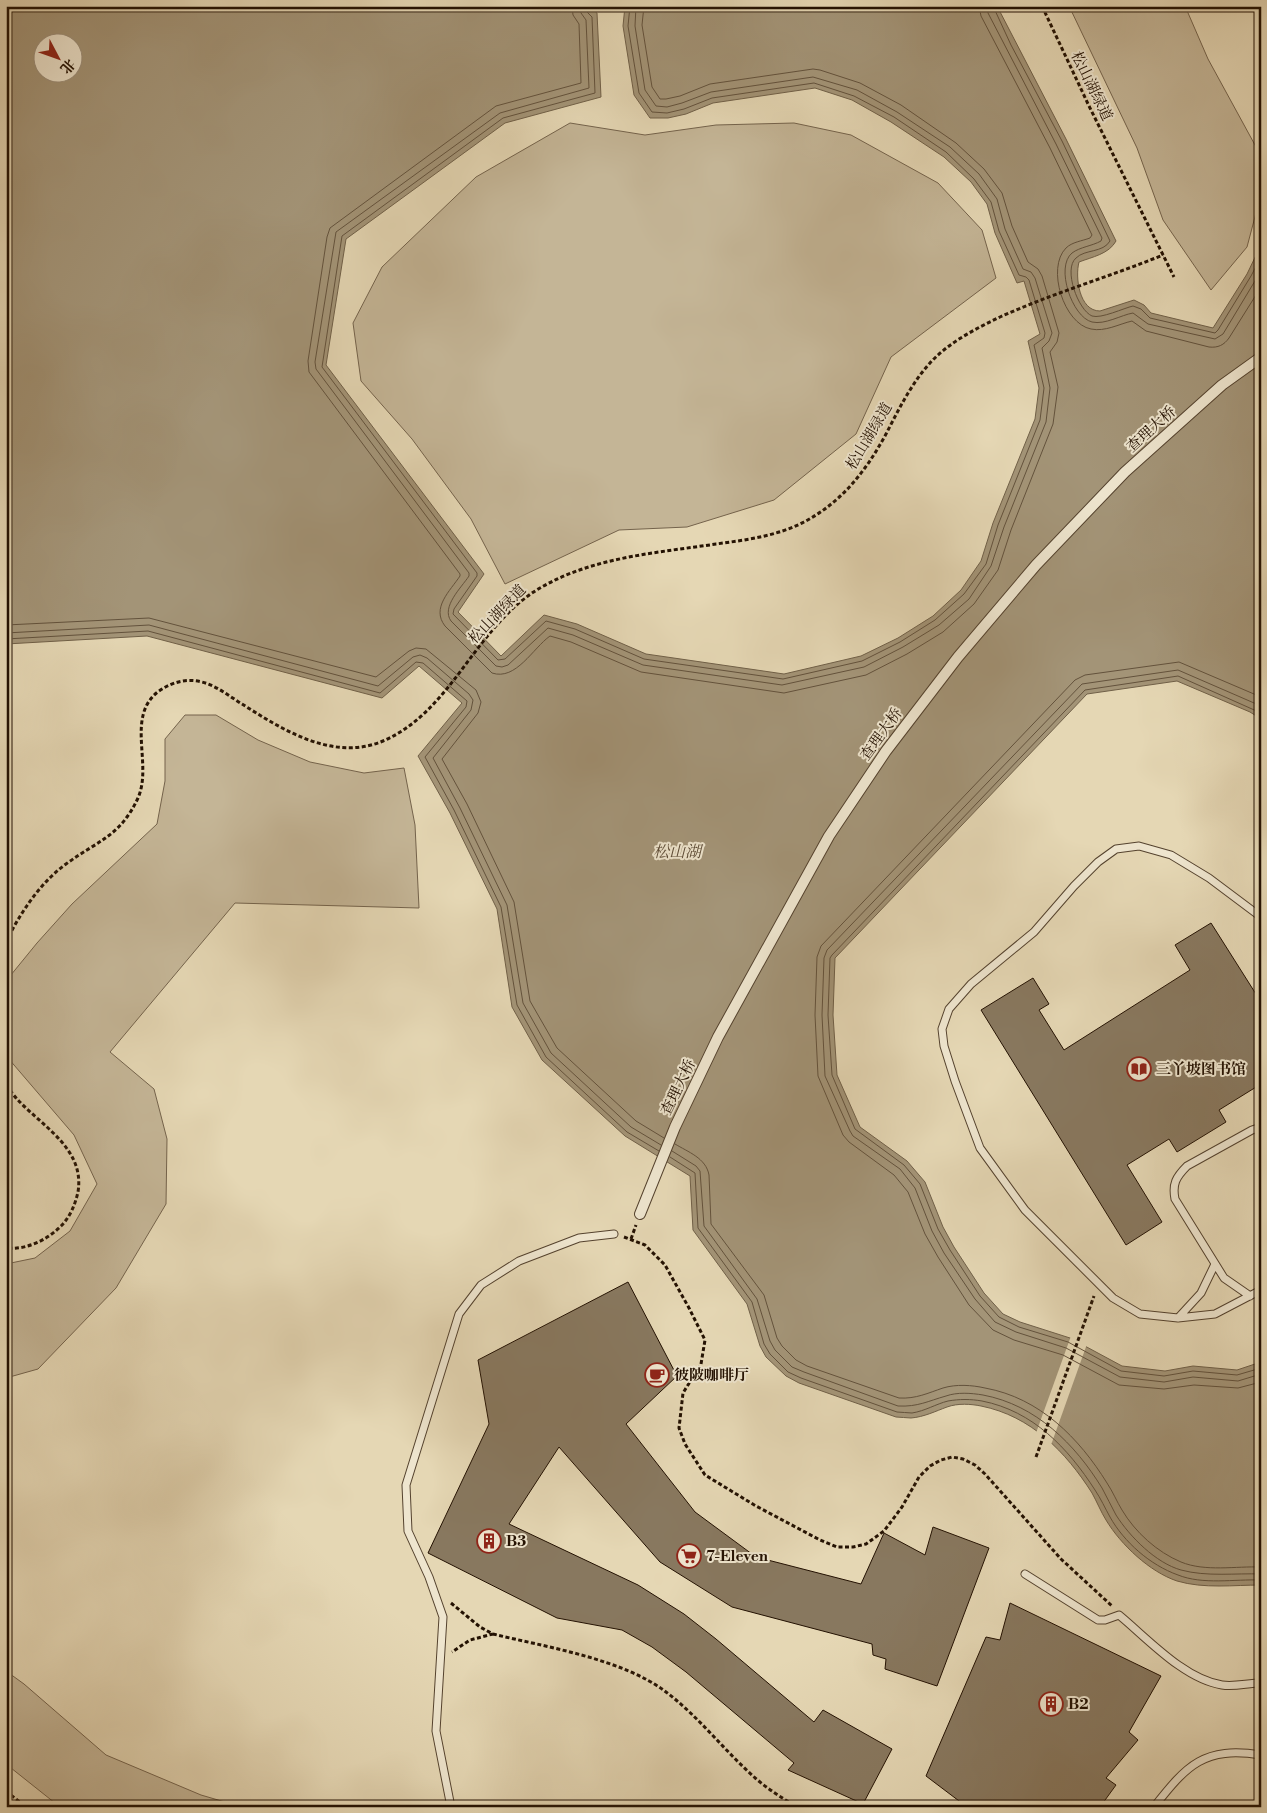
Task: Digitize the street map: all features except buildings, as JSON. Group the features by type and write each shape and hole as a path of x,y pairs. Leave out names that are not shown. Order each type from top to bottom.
{"street":[{"name":"查理大桥","path":"640,1214 675,1127 727,1020 829,836 886,752 958,656 1036,565 1125,472 1222,385 1261,357"}],"lane":[{"path":"1261,917 1210,878 1171,855 1139,846 1116,849 1098,862 1074,886 1034,932 971,984 949,1009 942,1029 944,1046 955,1081 980,1148 1025,1210 1113,1298 1140,1314 1178,1318 1215,1314 1261,1290"},
{"path":"1250,1296 1224,1278 1175,1199 1173,1190 1174,1182 1187,1166 1252,1130 1261,1127"},
{"path":"451,1807 436,1731 443,1618 433,1588 408,1531 406,1484 459,1314 481,1285 519,1261 580,1238 614,1234"},
{"path":"1178,1318 1201,1293 1216,1264"},
{"path":"1024,1574 1098,1620 1105,1620 1119,1615 1183,1670 1198,1678 1224,1686 1261,1683"},
{"path":"1154,1807 1192,1764 1219,1753 1244,1752 1261,1755"}],"path":[{"name":"松山湖绿道","path":"1042,6 1089,106 1174,277"},
{"name":"松山湖绿道","path":"6,942 17,919 42,888 65,865 101,843 119,828 137,800 143,784 144,768 141,722 148,703 157,692 174,682 198,681 215,687 289,732 320,744 348,748 364,747 403,732 431,707 485,638 536,590 565,575 589,566 648,554 746,540 775,534 800,524 825,510 848,491 868,465 915,381 932,360 956,342 981,326 1053,295 1163,255"},
{"path":"6,1085 18,1100 61,1139 75,1162 79,1185 76,1203 66,1221 51,1236 36,1244 6,1248"},
{"path":"614,1234 631,1238 645,1245 664,1265 705,1340 702,1364 683,1393 679,1428 685,1444 705,1475 756,1506 820,1540 837,1547 854,1547 866,1544 884,1531 902,1507 919,1477 930,1466 941,1460 963,1459 975,1465 985,1474 1061,1559 1110,1604 1119,1615"},
{"path":"1036,1457 1090,1310"},
{"path":"433,1588 480,1627 493,1634 593,1659 627,1671 664,1690 693,1714 754,1777 780,1797 797,1807"},
{"path":"439,1665 447,1656 470,1640 493,1634"},
{"path":"6,1791 26,1807"}],"shaded area":[{"path":"1069,6 1185,6 1208,59 1261,156 1261,194 1247,247 1211,290 1163,220 1137,148"},
{"path":"570,123 645,135 716,125 794,123 851,135 938,183 982,230 996,278 891,357 856,434 774,500 687,527 619,530 505,584 471,519 412,439 361,381 353,323 382,267 476,177"},
{"path":"185,715 216,715 258,740 310,762 364,773 404,768 415,825 419,908 235,903 110,1052 154,1089 167,1139 166,1204 116,1288 38,1369 6,1378 6,1264 35,1258 70,1231 97,1184 74,1135 8,1058 6,981 72,904 157,824 165,781 165,739"},
{"path":"6,1671 24,1684 106,1755 201,1795 242,1807 60,1807 6,1764"}],"water":[{"name":"松山湖","path":"6,6 588,6 597,13 601,97 505,123 346,239 326,365 484,574 458,612 501,656 544,615 577,624 646,654 784,674 861,656 898,638 933,616 961,590 981,561 993,523 1035,419 1039,388 1028,341 1040,334 1024,281 1017,283 995,233 987,204 971,182 944,157 891,122 852,100 815,88 713,103 686,114 668,118 650,118 634,95 623,26 625,6 997,6 1116,241 1105,252 1079,262 1078,284 1087,305 1093,310 1100,311 1134,300 1144,305 1151,313 1213,328 1247,274 1261,245 1261,719 1250,712 1177,681 1087,694 835,958 833,1015 837,1075 860,1127 907,1161 925,1182 943,1227 954,1247 984,1293 1003,1314 1020,1322 1070,1338 1122,1366 1165,1371 1193,1366 1237,1370 1261,1362 1261,1585 1198,1585 1177,1581 1157,1571 1137,1556 1120,1539 1106,1520 1082,1478 1059,1450 1046,1438 1016,1418 981,1406 964,1404 911,1418 896,1417 799,1383 786,1376 766,1357 760,1346 747,1304 693,1230 690,1176 625,1136 542,1060 512,1007 497,909 450,813 418,756 462,703 419,666 382,698 147,636 6,644"}],"pier":[{"path":"1071,1336 1087,1344 1051,1445 1036,1433"}],"place":[{"name":"三丫坡图书馆","path":"1139,1069"},
{"name":"彼陂咖啡厅","path":"657,1375"},
{"name":"B3","path":"489,1541"},
{"name":"7-Eleven","path":"689,1556"},
{"name":"B2","path":"1051,1704"}]}
